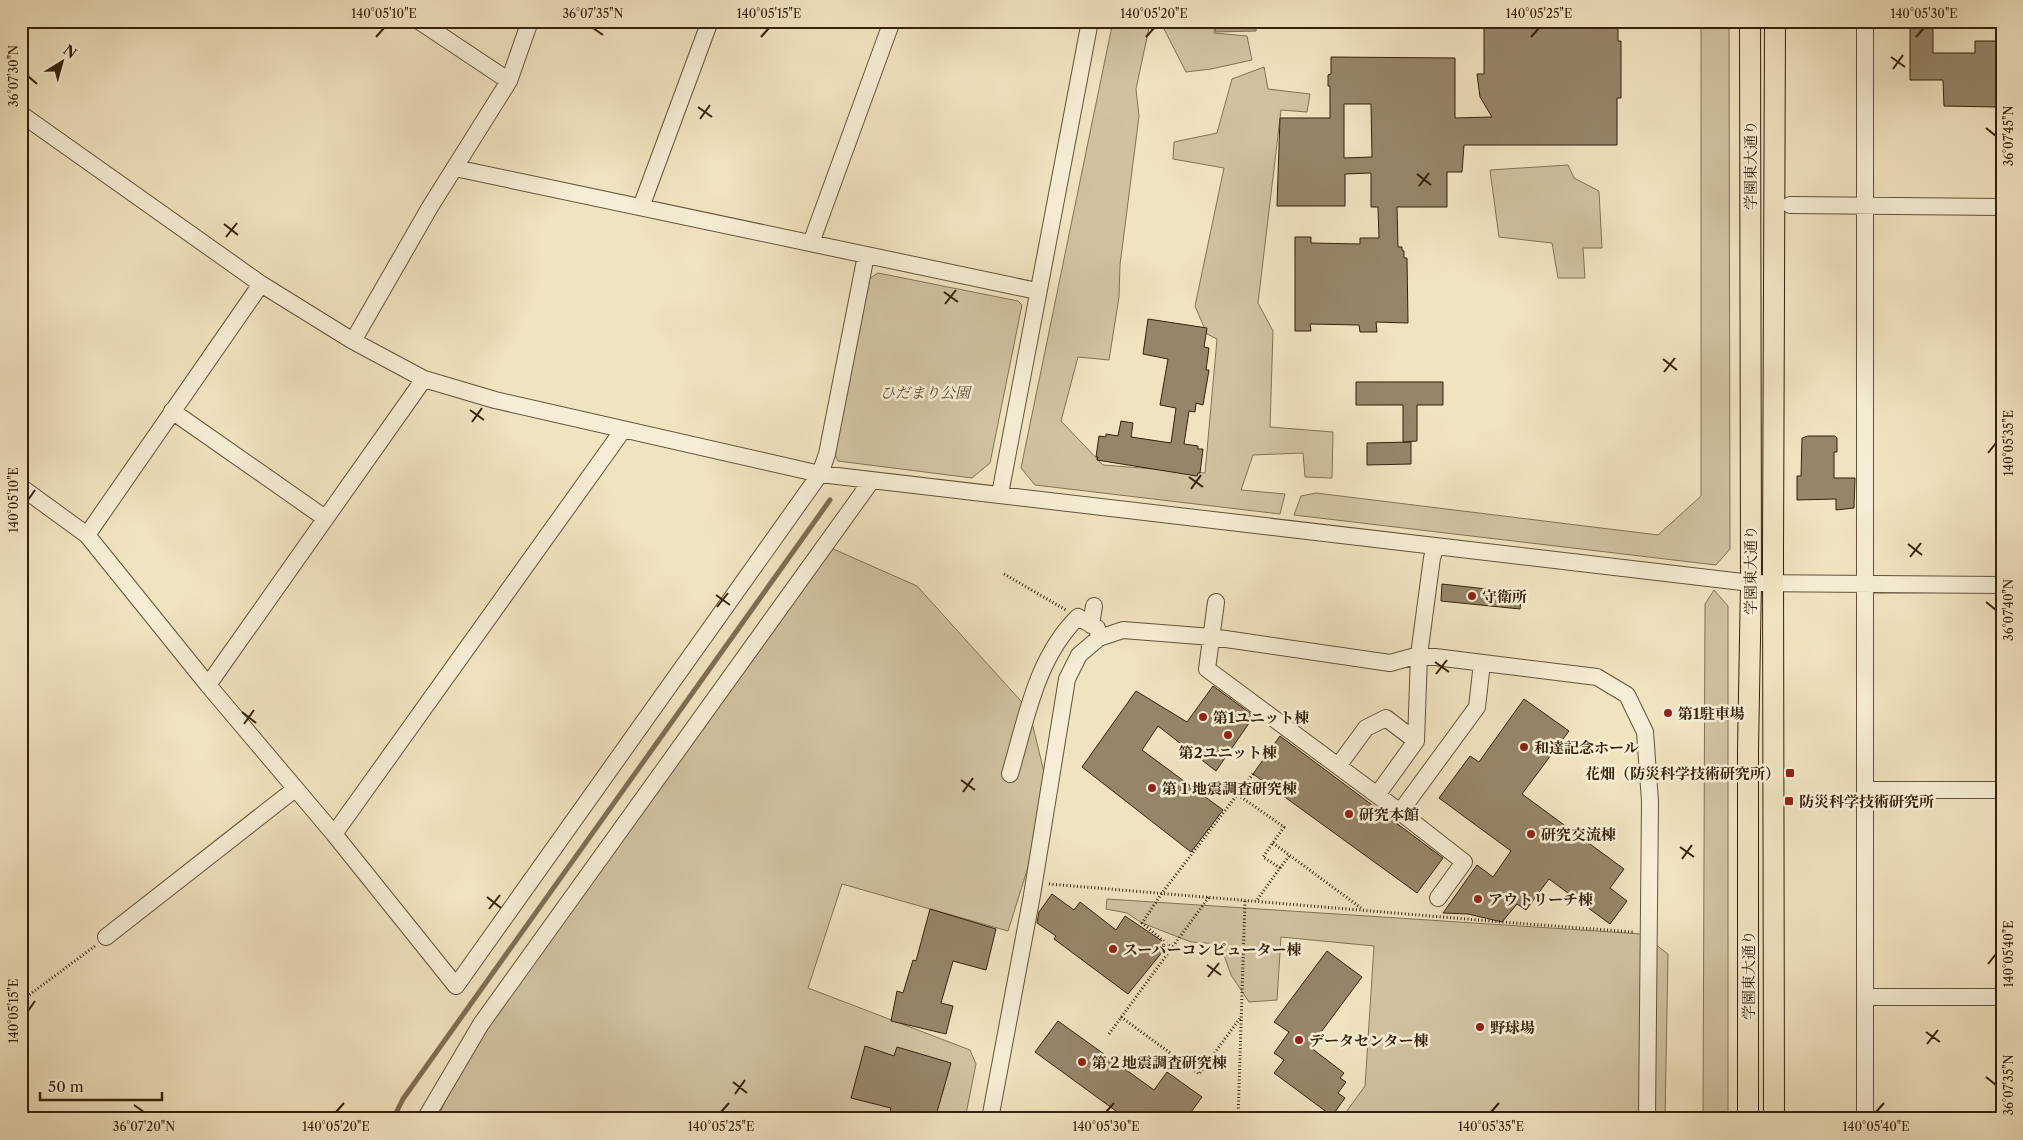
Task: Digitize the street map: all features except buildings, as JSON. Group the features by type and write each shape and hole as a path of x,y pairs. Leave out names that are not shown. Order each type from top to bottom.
{"main road":[{"name":"学園東大通り","path":"1748,1119 1748,750 1751,583 1750,21"},
{"name":"学園東大通り","path":"1774,1119 1775,21"}],"street":[{"path":"419,21 509,81"},
{"path":"353,341 430,207 509,81 530,21"},
{"path":"641,207 710,21"},
{"path":"811,243 892,21"},
{"path":"1000,494 1037,291 1069,136 1090,21"},
{"path":"1865,1119 1866,21"},
{"path":"21,114 260,284 353,341 424,379 495,400 820,474 1751,583 2002,585"},
{"path":"455,168 1037,291"},
{"path":"1790,205 2002,207"},
{"path":"21,488 87,535 208,685 334,834 456,986 820,474 827,454 866,255"},
{"path":"87,535 260,284"},
{"path":"208,685 424,379"},
{"path":"172,411 325,518"},
{"path":"334,834 623,430"},
{"path":"425,1119 481,1024 872,480"},
{"path":"1377,795 1416,741 1419,655 1432,558 1436,546"},
{"path":"1216,602 1206,669 1400,812 1464,862 1438,898"},
{"path":"990,1119 1034,882 1067,679 1079,656 1094,606"},
{"path":"1010,774 1042,670 1050,651 1063,632 1089,626 1212,637 1390,664 1419,655 1597,677 1628,695 1646,732 1650,801 1647,1119"},
{"path":"1400,812 1477,707 1482,663"},
{"path":"1338,766 1366,728 1386,718 1416,741"},
{"path":"106,937 295,789"},
{"path":"1865,790 2002,790"},
{"path":"1865,997 2002,997"}],"path":[{"path":"1004,574 1089,626"},
{"path":"1172,948 1142,923 1162,893 1253,774"},
{"path":"1238,794 1284,827 1263,857 1280,868"},
{"path":"1273,843 1362,909"},
{"path":"1256,900 1290,855"},
{"path":"1034,882 1649,933"},
{"path":"1109,1034 1209,897"},
{"path":"1238,1119 1245,900"},
{"path":"21,1001 106,937"},
{"path":"1121,1017 1199,1074 1242,1016"}],"green space":[{"path":"1113,21 1215,21 1214,33 1247,36 1252,60 1211,69 1186,72 1163,27 1149,28 1136,89 1139,116 1120,265 1119,297 1109,360 1078,357 1061,421 1103,465 1205,473 1217,339 1207,334 1195,306 1224,168 1173,159 1174,142 1217,133 1232,79 1264,67 1268,89 1310,94 1307,112 1281,110 1258,303 1273,331 1270,427 1333,432 1332,478 1305,477 1303,453 1253,455 1241,490 1285,494 1280,514 1035,485 1021,468"},
{"path":"1701,21 1729,21 1730,549 1716,565 1294,515 1301,496 1316,493 1658,535 1701,496"},
{"path":"1568,165 1574,178 1599,191 1602,248 1583,248 1585,278 1558,278 1552,243 1499,237 1490,170"},
{"name":"ひだまり公園","path":"878,273 1018,301 1022,305 990,463 972,478 838,461 833,451 870,278"},
{"path":"831,548 917,586 1029,710 1050,797 1008,931 842,884 808,988 970,1050 976,1064 965,1119 437,1119 460,1069 476,1044"},
{"path":"1714,590 1728,606 1728,1119 1703,1119 1705,604"},
{"path":"1107,899 1642,934 1668,954 1665,1119 1341,1119 1365,1086 1374,946 1281,937 1277,1000 1249,1002 1231,975 1220,944 1191,942 1142,923 1127,913 1106,909"}],"shaded area":[{"path":"1217,21 1257,21 1256,31 1215,32"}],"waterway":[{"path":"393,1119 403,1099 830,500"}],"place":[{"name":"守衛所","path":"1472,596"},
{"name":"第1駐車場","path":"1668,713"},
{"name":"第1ユニット棟","path":"1203,717"},
{"name":"第2ユニット棟","path":"1228,735"},
{"name":"和達記念ホール","path":"1524,747"},
{"name":"花畑（防災科学技術研究所）","path":"1790,773"},
{"name":"第１地震調査研究棟","path":"1152,788"},
{"name":"防災科学技術研究所","path":"1789,801"},
{"name":"研究本館","path":"1349,814"},
{"name":"研究交流棟","path":"1531,834"},
{"name":"アウトリーチ棟","path":"1478,899"},
{"name":"スーパーコンピューター棟","path":"1113,949"},
{"name":"野球場","path":"1480,1027"},
{"name":"データセンター棟","path":"1299,1040"},
{"name":"第２地震調査研究棟","path":"1082,1062"}]}
